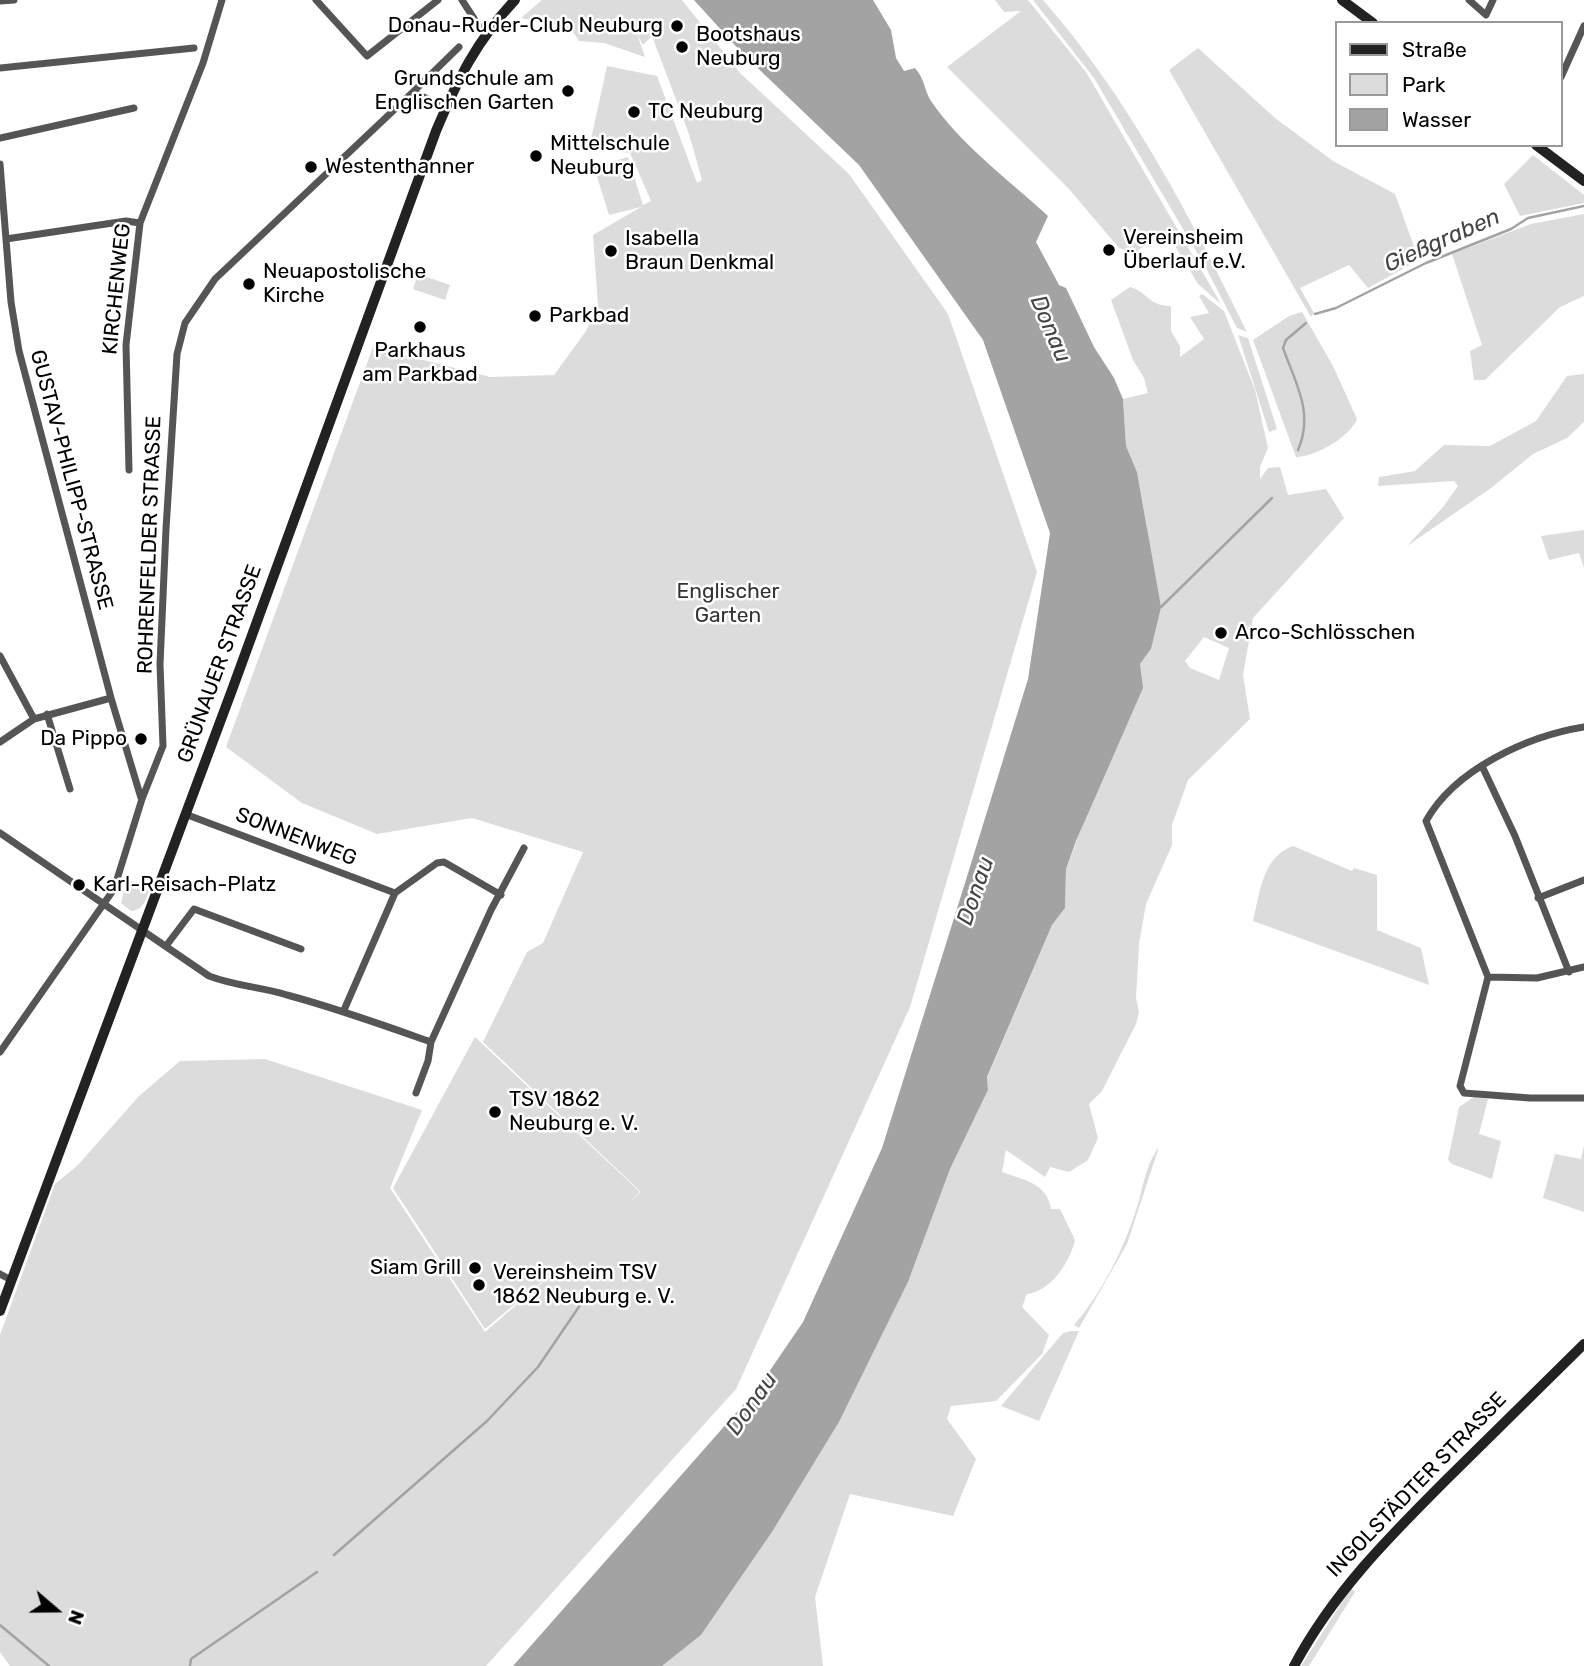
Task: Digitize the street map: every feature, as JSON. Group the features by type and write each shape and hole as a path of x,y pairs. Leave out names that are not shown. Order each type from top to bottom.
{"street":[{"path":"0,1 14,0"},
{"name":"KIRCHENWEG","path":"129,470 126,345 140,223 203,63 222,0"},
{"path":"316,0 367,56 438,0"},
{"path":"461,0 484,34"},
{"name":"GRÜNAUER STRASSE","path":"0,1311 446,107 462,71 484,34 515,0"},
{"path":"1342,0 1370,21"},
{"path":"1469,0 1486,15 1493,0"},
{"path":"1563,73 1584,26"},
{"name":"ROHRENFELDER STRASSE","path":"0,1052 117,883 142,799 163,746 160,664 166,529 177,354 185,323 215,279 459,47"},
{"path":"0,68 194,48"},
{"path":"413,92 446,107"},
{"path":"0,138 134,108"},
{"path":"1539,147 1584,181"},
{"name":"GUSTAV-PHILIPP-STRASSE","path":"0,164 19,351 111,698 142,799"},
{"path":"6,239 126,221 140,223"},
{"path":"0,656 34,719"},
{"path":"0,742 34,719 111,698"},
{"path":"47,714 70,789"},
{"path":"1584,727 1550,733 1510,749 1482,766 1436,803 1426,821 1488,977 1460,1086 1464,1093 1530,1098 1584,1098"},
{"path":"1482,766 1516,836 1569,972"},
{"name":"SONNENWEG","path":"185,814 395,893"},
{"path":"0,833 106,902 209,976 234,985 286,994 344,1010 430,1042"},
{"path":"416,1093 428,1061 430,1042 491,911 524,848"},
{"path":"344,1010 395,893 437,863 444,862 501,895"},
{"path":"1538,898 1584,880"},
{"path":"166,946 194,909 301,949"},
{"path":"1488,977 1537,978 1584,967"},
{"path":"0,1274 11,1280"},
{"name":"INGOLSTÄDTER STRASSE","path":"1294,1666 1333,1601 1376,1550 1584,1344"}],"green space":[{"name":"Englischer Garten","path":"542,0 682,0 740,73 849,174 948,314 1037,572 910,1007 736,1389 486,1666 10,1666 0,1652 0,1335 55,1184 78,1165 139,1096 180,1061 265,1059 422,1110 390,1188 485,1332 573,1256 485,1329 393,1188 475,1037 640,1192 628,1204 641,1192 483,1042 527,952 543,943 583,852 472,818 377,834 302,803 226,747 373,347 490,377 554,375 586,331 598,306 593,235 641,207 609,215 594,167 628,157 643,205 651,201 630,153 589,148 607,66 657,76 697,183 702,180 689,134 652,36 643,45 637,34 645,57 604,43 579,41 571,29 521,18"},
{"path":"995,0 1028,0 1086,72 1221,304 1198,284 1166,231 1134,253 1119,248 1069,189 947,67 1021,11 1004,12"},
{"path":"1033,0 1043,0 1074,37 1130,117 1180,202 1247,332 1237,328 1206,268 1094,78"},
{"path":"1198,48 1275,118 1333,161 1395,194 1419,260 1368,288 1349,265 1300,288 1314,313 1311,317 1169,70"},
{"path":"1533,155 1584,195 1584,203 1520,216 1504,184"},
{"path":"1584,214 1584,296 1560,307 1485,380 1474,380 1470,351 1482,345 1452,254 1531,224"},
{"path":"418,274 450,285 445,300 413,289"},
{"path":"1130,287 1157,304 1171,306 1171,331 1180,346 1180,357 1204,339 1190,317 1209,313 1199,296 1202,294 1224,311 1255,390 1268,448 1260,467 1260,479 1268,468 1280,467 1288,495 1326,489 1344,518 1253,618 1243,675 1250,719 1188,780 1172,825 1172,845 1146,904 1139,944 1136,998 1139,1012 1136,1024 1102,1091 1089,1104 1098,1138 1088,1160 1069,1172 1050,1167 1045,1177 1006,1150 1002,1172 1040,1188 1049,1200 1051,1209 1060,1209 1075,1240 1069,1257 1058,1274 1044,1287 1027,1294 1022,1307 1049,1335 1042,1354 996,1401 951,1406 947,1419 976,1459 953,1516 850,1494 815,1597 823,1666 662,1666 701,1635 772,1532 839,1422 908,1282 950,1169 988,1090 987,1078 1052,925 1065,908 1066,869 1139,677 1140,664 1151,649 1147,527 1137,472 1126,446 1123,399 1148,393 1111,300","holes":["1204,637 1229,648 1219,680 1190,668 1185,661"]},
{"path":"1302,312 1333,366 1357,419 1347,433 1331,445 1313,454 1296,457 1253,340 1289,316"},
{"path":"1238,335 1248,338 1277,429 1269,432"},
{"path":"1584,374 1584,422 1567,438 1533,454 1491,488 1407,546 1443,507 1458,486 1454,481 1378,486 1379,477 1415,471 1444,445 1490,446 1536,421 1567,376"},
{"path":"1584,530 1584,568 1579,553 1549,560 1541,536"},
{"path":"1293,846 1352,871 1354,868 1377,875 1377,930 1421,948 1429,985 1253,921 1269,867 1283,851"},
{"path":"127,879 150,888 139,909 131,911 121,903"},
{"path":"1474,1097 1488,1099 1479,1134 1501,1141 1492,1179 1448,1160 1459,1107"},
{"path":"1584,1145 1584,1212 1543,1198 1555,1154 1581,1159"},
{"path":"1159,1147 1127,1244 1079,1328 1074,1325 1103,1284 1119,1254 1132,1223 1148,1169"},
{"path":"1079,1331 1039,1421 1001,1406 1063,1333"},
{"path":"1351,1588 1355,1592 1309,1666 1301,1666"}],"water":[{"name":"Donau","path":"694,0 873,0 891,30 896,58 904,71 915,68 931,101 956,132 1048,216 1036,242 1059,285 1066,288 1123,399 1126,446 1137,472 1161,607 1151,649 1140,664 1143,688 1066,869 1065,908 1052,925 987,1077 988,1090 950,1169 908,1282 839,1422 772,1532 701,1635 662,1666 513,1666 758,1388 803,1322 882,1148 965,883 1028,679 1050,533 983,340 859,165 742,53"}],"waterway":[{"name":"Gießgraben","path":"1315,314 1336,308 1426,263 1511,229 1528,218 1584,206"},
{"name":"Gießgraben","path":"1298,450 1304,411 1298,386 1283,348 1286,340 1306,323"},
{"name":"Gießgraben","path":"1161,607 1272,498"},
{"path":"334,1555 487,1421 538,1367 589,1292"},
{"path":"190,1666 191,1659 317,1572"},
{"path":"0,1625 49,1666"}],"place":[{"name":"Donau-Ruder-Club Neuburg","path":"677,26"},
{"name":"Bootshaus Neuburg","path":"682,47"},
{"name":"Grundschule am Englischen Garten","path":"568,91"},
{"name":"TC Neuburg","path":"634,112"},
{"name":"Mittelschule Neuburg","path":"536,156"},
{"name":"Westenthanner","path":"311,167"},
{"name":"Vereinsheim Überlauf e.V.","path":"1109,250"},
{"name":"Isabella Braun Denkmal","path":"611,251"},
{"name":"Neuapostolische Kirche","path":"249,284"},
{"name":"Parkbad","path":"535,316"},
{"name":"Parkhaus am Parkbad","path":"420,327"},
{"name":"Arco-Schlösschen","path":"1221,633"},
{"name":"Da Pippo","path":"141,739"},
{"name":"Karl-Reisach-Platz","path":"79,885"},
{"name":"TSV 1862 Neuburg e. V.","path":"495,1112"},
{"name":"Siam Grill","path":"475,1268"},
{"name":"Vereinsheim TSV 1862 Neuburg e. V.","path":"479,1285"}]}
